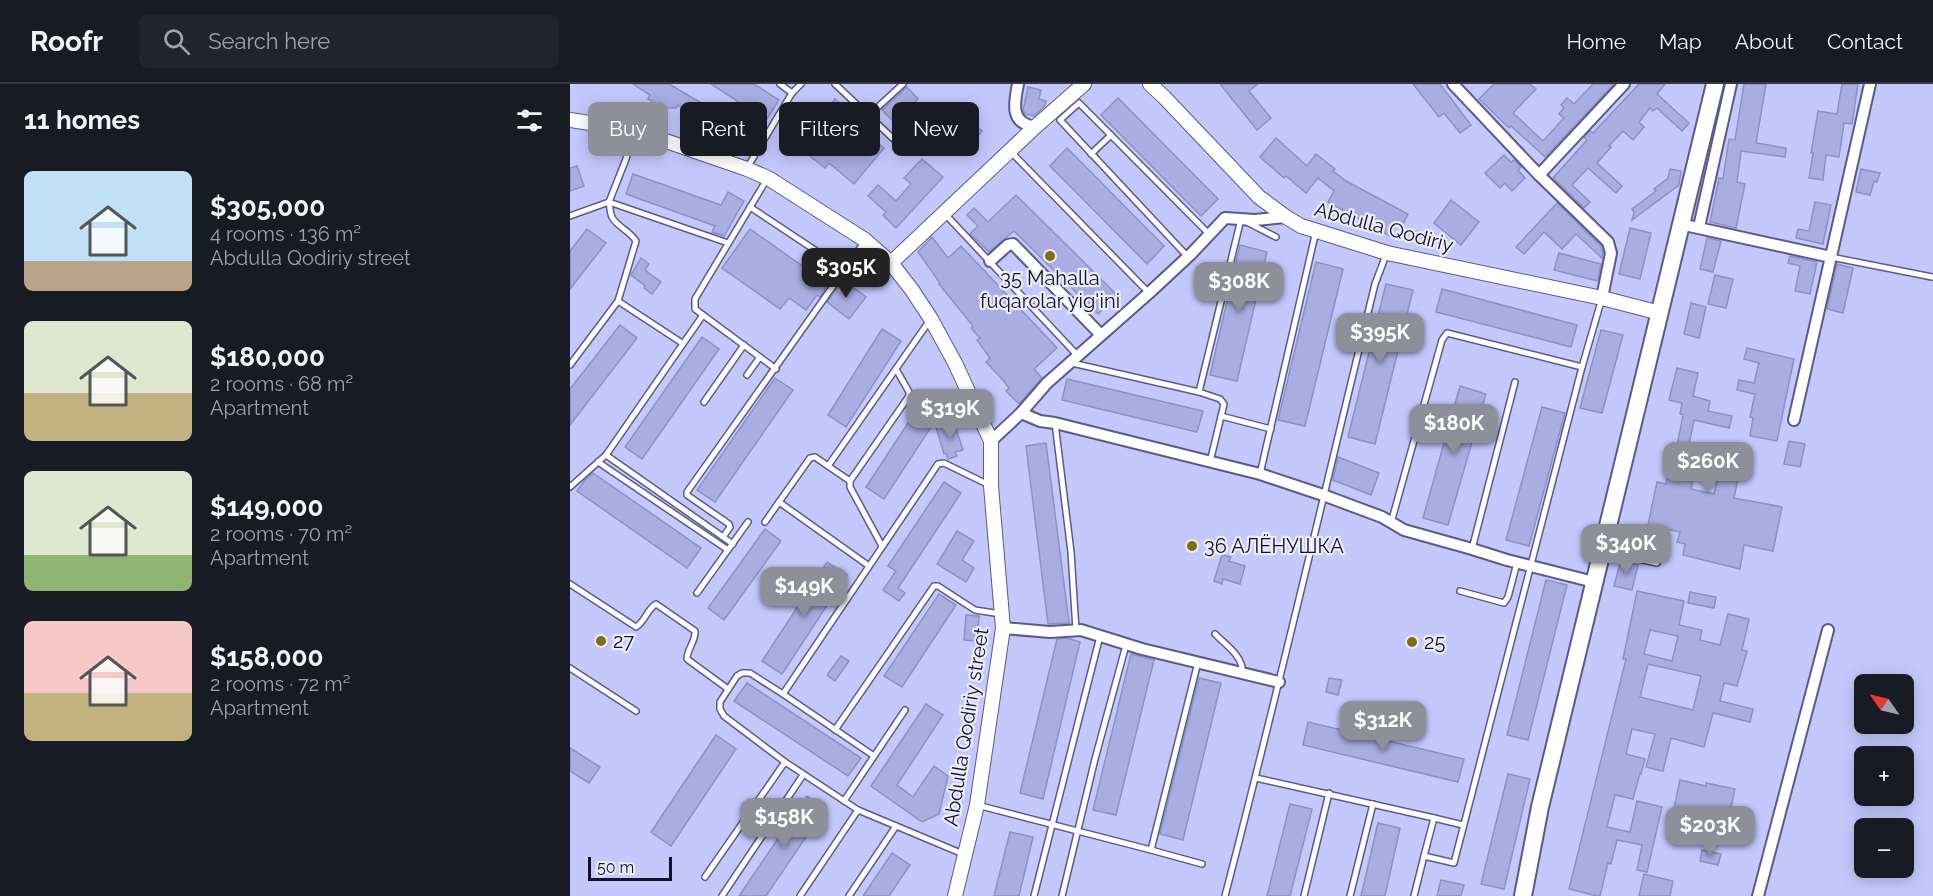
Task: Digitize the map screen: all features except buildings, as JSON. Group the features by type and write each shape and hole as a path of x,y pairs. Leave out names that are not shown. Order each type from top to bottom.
{"main road":[{"path":"1522,896 1540,807 1715,84"}],"street":[{"path":"1018,84 1015,98 1016,115 1025,125 1035,127"},
{"path":"891,263 1035,127 1065,108 1084,84"},
{"name":"Abdulla Qodiriy","path":"1150,84 1259,197 1286,217 1316,231 1387,253 1602,298 1660,314"},
{"path":"1453,84 1539,175 1608,242 1611,253 1602,298"},
{"path":"1539,175 1624,84"},
{"path":"1699,227 1731,84"},
{"path":"1794,420 1870,84"},
{"name":"Abdulla Qodiriy street","path":"570,120 588,123"},
{"name":"Abdulla Qodiriy street","path":"668,142 768,178 866,240 891,263 931,319 956,363 991,441 991,486 1003,621 977,805 955,896"},
{"path":"991,441 1021,413 1047,383 1149,293 1225,219 1286,217"},
{"path":"1680,224 1831,257"},
{"path":"990,261 1008,245 1013,244 1101,335"},
{"path":"1021,413 1040,421 1260,474 1382,517 1404,530 1530,567 1594,582"},
{"path":"1003,621 1050,632 1081,630 1126,644 1279,681"},
{"path":"1758,896 1828,630"}],"lane":[{"path":"780,84 792,93"},
{"path":"747,169 792,93 801,84"},
{"path":"835,84 842,86 856,102"},
{"path":"880,105 903,84"},
{"path":"1188,257 1060,120 1065,108 1079,103 1209,234"},
{"path":"880,127 892,138"},
{"path":"1091,154 1111,135"},
{"path":"1010,151 1149,293"},
{"path":"570,365 618,301 636,241 632,234 616,223 609,202 627,156"},
{"path":"768,178 695,299 695,309 776,369"},
{"path":"571,216 609,202 729,243"},
{"path":"750,207 845,270"},
{"path":"945,213 990,261 1074,359 1220,399 1224,404 1210,462"},
{"path":"1199,392 1241,219 1276,237"},
{"path":"1260,474 1316,231"},
{"path":"723,537 729,524 687,495 687,492 866,240"},
{"path":"1225,896 1375,284 1387,253"},
{"path":"1831,257 1932,277"},
{"path":"1424,856 1454,863 1582,367 1602,298"},
{"path":"618,301 682,343"},
{"path":"570,487 606,455 703,315"},
{"path":"828,466 931,319"},
{"path":"1391,523 1442,340 1447,333 1582,367"},
{"path":"704,402 744,345"},
{"path":"747,375 760,357"},
{"path":"882,546 850,487 850,481 909,396 896,369"},
{"path":"1472,549 1515,382"},
{"path":"1221,416 1271,429"},
{"path":"1055,423 1071,552 1076,630"},
{"path":"606,455 733,544"},
{"path":"765,522 810,458 815,457 850,481"},
{"path":"598,462 728,550"},
{"path":"783,694 938,464 944,463 991,486"},
{"path":"779,502 869,566"},
{"path":"697,593 748,522"},
{"path":"1602,551 1657,563"},
{"path":"1460,591 1504,603 1508,597 1516,563"},
{"path":"570,584 636,627 656,604 695,631 687,659 728,689"},
{"path":"835,730 934,586 938,586 975,610 1003,621"},
{"path":"1215,634 1238,658 1243,667 1242,672"},
{"path":"1034,896 1100,636"},
{"path":"1062,896 1126,644"},
{"path":"1151,850 1198,662"},
{"path":"570,668 636,711"},
{"path":"874,756 750,673 737,676 720,702 720,709 724,716 803,775 858,810 964,855"},
{"path":"844,801 905,710"},
{"path":"705,878 785,762"},
{"path":"722,896 803,775"},
{"path":"1256,777 1463,825"},
{"path":"1304,896 1329,793"},
{"path":"1350,896 1373,804"},
{"path":"977,805 1202,864"},
{"path":"800,896 858,810"},
{"path":"1414,896 1434,818"},
{"path":"849,896 896,826"}],"place":[{"name":"35 Mahalla fuqarolar yig'ini","path":"1050,256"},
{"name":"36 АЛЁНУШКА","path":"1192,546"},
{"name":"27","path":"601,641"},
{"name":"25","path":"1412,642"}]}
